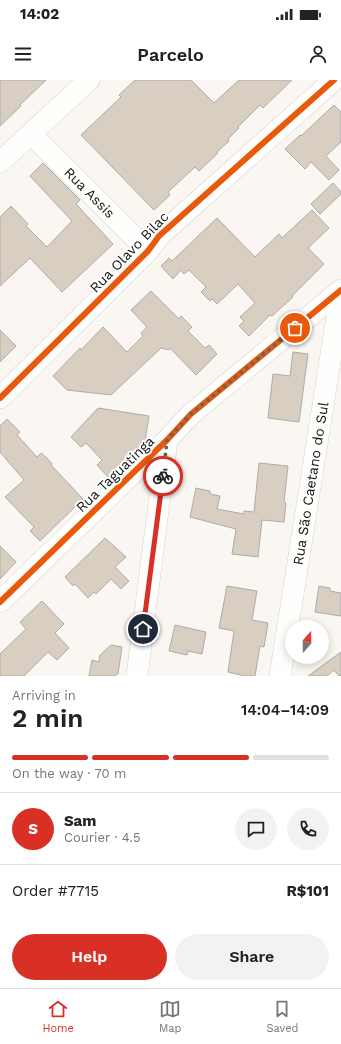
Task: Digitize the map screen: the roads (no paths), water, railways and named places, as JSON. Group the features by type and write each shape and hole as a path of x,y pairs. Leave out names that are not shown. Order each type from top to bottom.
{"street":[{"path":"0,162 89,80"},
{"name":"Rua Olavo Bilac","path":"0,398 148,251 159,236 334,80"},
{"name":"Rua Assis","path":"30,134 148,251"},
{"name":"Rua Taguatinga","path":"0,602 167,440 191,414 341,291"},
{"name":"Rua São Caetano do Sul","path":"280,676 341,291"},
{"path":"137,676 167,440"}]}
